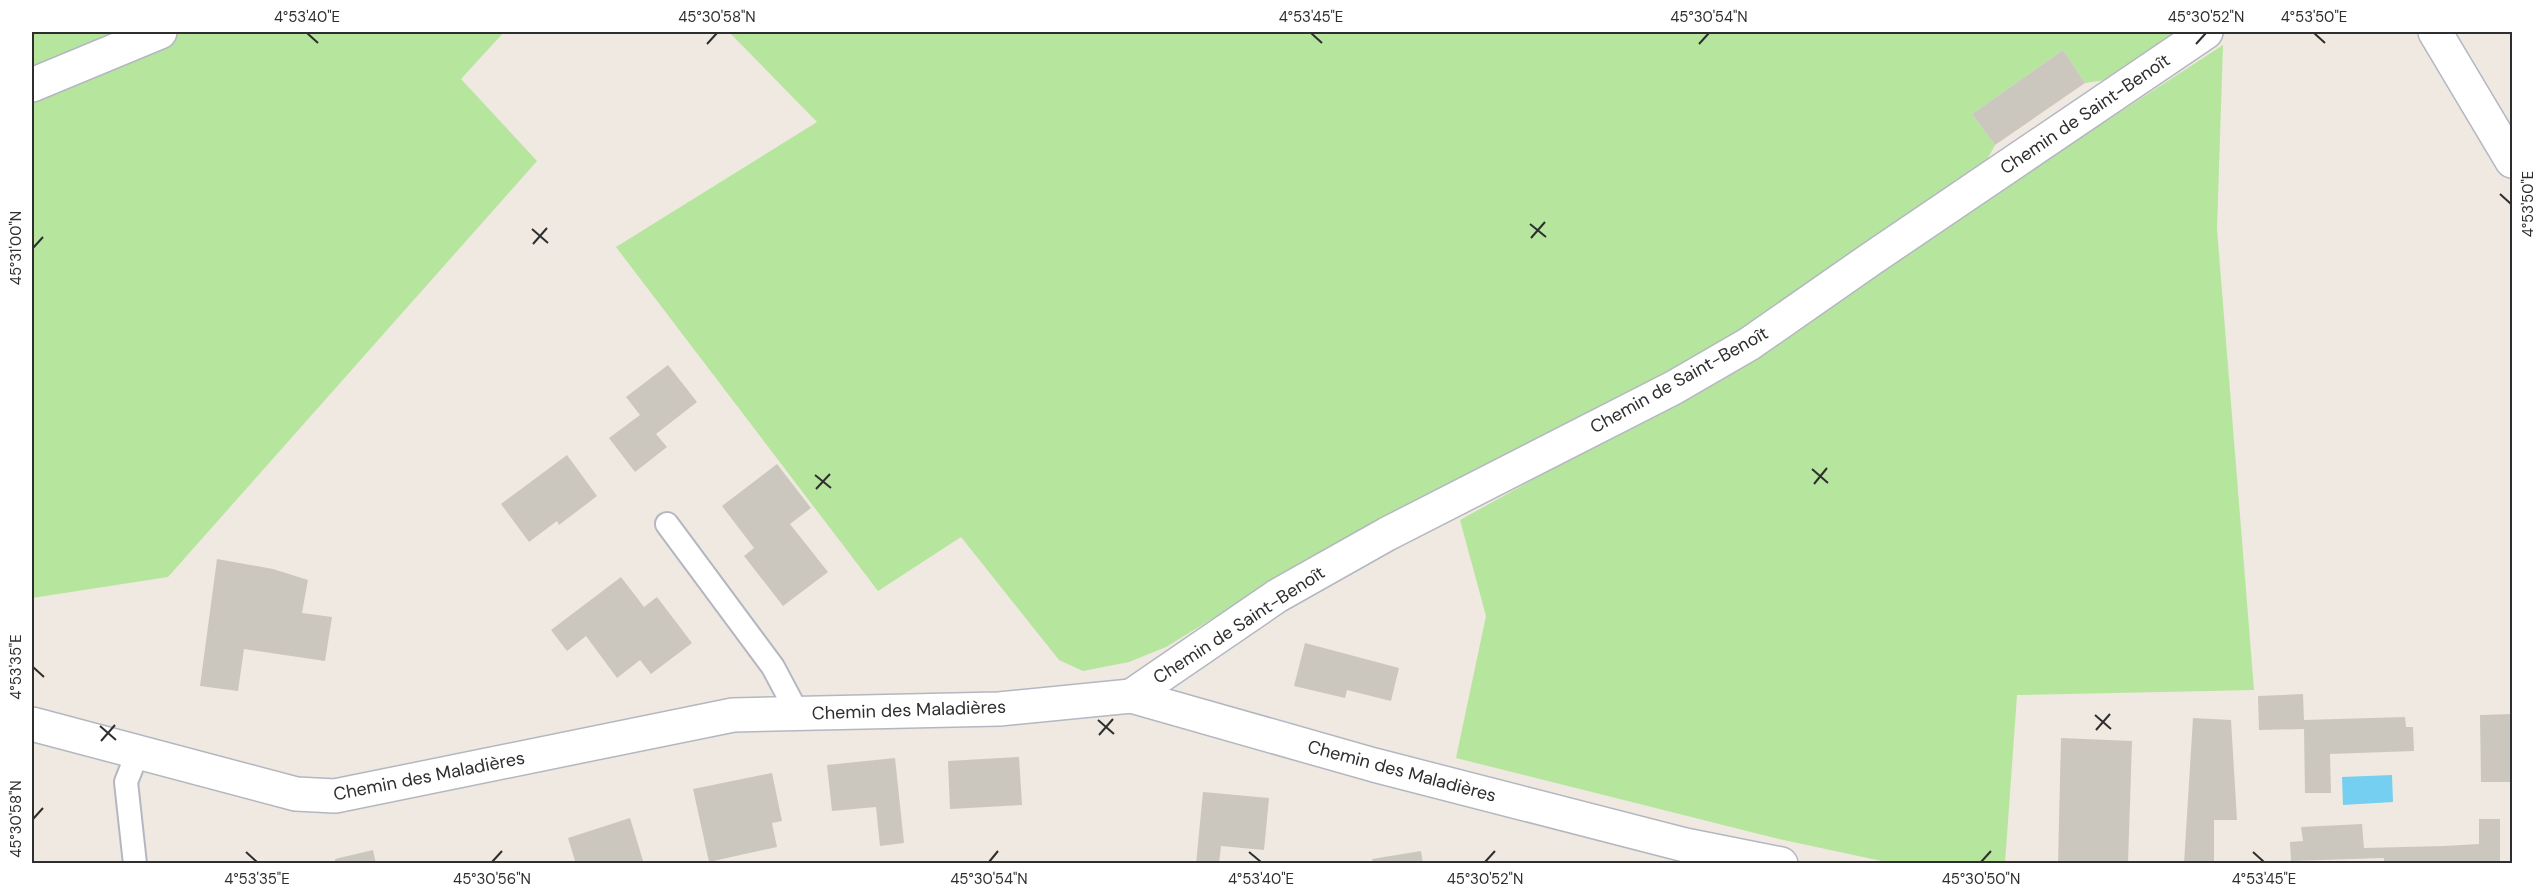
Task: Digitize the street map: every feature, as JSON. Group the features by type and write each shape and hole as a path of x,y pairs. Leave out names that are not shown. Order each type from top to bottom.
{"street":[{"path":"32,85 160,32"},
{"name":"Chemin de Saint-Benoît","path":"1131,696 1277,596 1387,534 1673,388 1749,344 1870,259 2206,32"},
{"path":"2434,32 2512,161"},
{"name":"Chemin des Maladières","path":"32,724 137,754 296,794 335,796 733,715 999,709 1131,696 1374,765 1685,844 1781,864"}],"lane":[{"path":"667,524 772,667 798,714"},
{"path":"135,864 126,782 137,754"}],"green space":[{"path":"32,32 504,32 461,79 537,161 168,577 32,598"},
{"path":"729,32 2178,32 2105,80 2085,83 2063,50 1972,114 1995,145 1982,169 1791,302 1662,378 1295,568 1166,647 1129,662 1083,671 1059,660 961,537 878,591 616,247 817,122"},
{"path":"2223,45 2217,229 2254,690 2017,695 2005,863 1891,863 1779,839 1456,758 1486,616 1460,520 1686,395"}],"water":[{"path":"2392,775 2393,802 2343,805 2342,777"}],"building":[{"path":"2063,50 2085,83 1995,145 1972,114"},
{"path":"668,365 697,402 656,434 667,447 635,472 609,438 640,415 626,397"},
{"path":"567,455 597,496 559,525 557,521 529,542 501,504"},
{"path":"777,464 811,508 790,524 828,572 783,606 744,556 754,548 722,506"},
{"path":"217,559 273,569 308,580 302,613 332,617 325,661 244,649 238,691 200,686"},
{"path":"621,577 644,607 657,597 692,643 651,674 640,660 617,678 586,636 567,651 551,630"},
{"path":"1305,643 1399,668 1391,701 1347,690 1345,698 1294,686"},
{"path":"2303,694 2304,720 2405,717 2406,727 2413,727 2414,751 2330,754 2331,793 2305,793 2304,729 2259,730 2258,696"},
{"path":"2512,714 2512,782 2481,782 2480,715"},
{"path":"2193,718 2231,720 2237,820 2214,820 2214,864 2184,864"},
{"path":"2061,738 2132,741 2128,864 2058,864"},
{"path":"1019,757 1022,805 950,809 948,761"},
{"path":"895,758 904,843 880,846 876,807 832,811 827,765"},
{"path":"772,773 782,821 772,823 777,847 709,862 693,789"},
{"path":"1203,792 1269,798 1264,850 1221,846 1219,864 1196,864"},
{"path":"630,818 644,864 576,864 568,838"},
{"path":"2479,819 2500,819 2500,861 2384,864 2384,858 2291,861 2290,842 2303,841 2301,827 2362,824 2364,848 2444,846 2479,844"},
{"path":"373,850 376,864 336,864 335,859"},
{"path":"1421,851 1423,864 1373,864 1372,859"}]}
